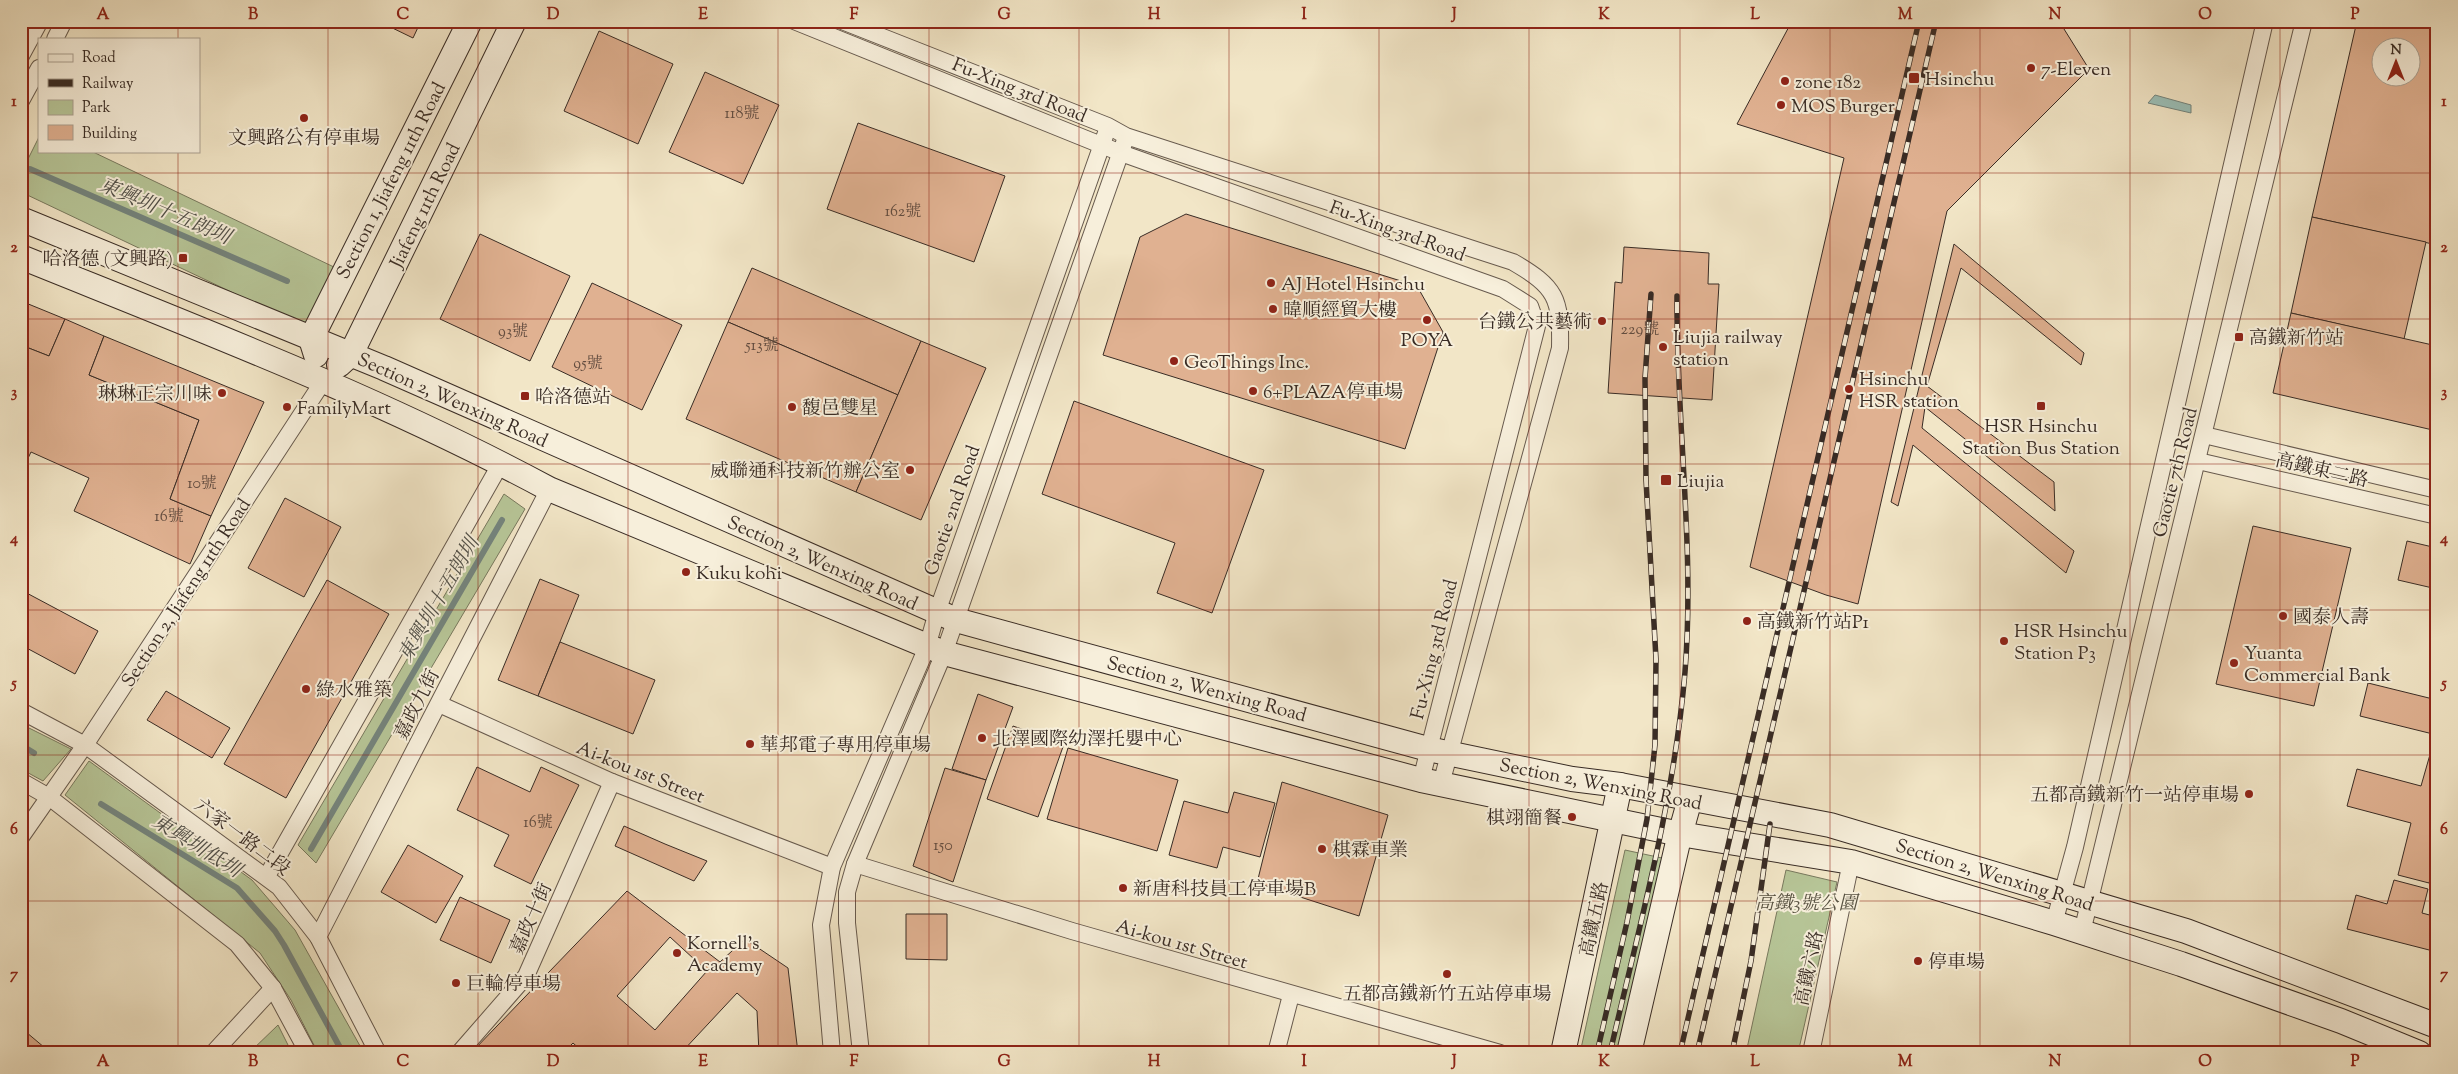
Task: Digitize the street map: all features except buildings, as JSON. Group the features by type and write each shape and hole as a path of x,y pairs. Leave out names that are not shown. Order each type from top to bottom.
{"street":[{"path":"21,56 40,21"},
{"path":"56,38 64,21"},
{"name":"Section 1, Jiafeng 11th Road","path":"311,339 470,21"},
{"name":"Jiafeng 11th Road","path":"324,380 351,354 514,21"},
{"name":"Fu-Xing 3rd Road","path":"794,21 1121,152 1503,289 1530,306 1537,326 1431,782"},
{"name":"Fu-Xing 3rd Road","path":"842,21 1108,126 1126,136 1513,262 1536,275 1550,288 1561,315 1560,348 1439,750"},
{"name":"Gaotie 7th Road","path":"2054,923 2063,893 2148,537 2265,21"},
{"name":"Gaotie 7th Road","path":"2082,932 2304,21"},
{"path":"21,101 38,70"},
{"name":"Gaotie 2nd Road","path":"861,1053 847,923 847,892 855,864 936,650 1108,126"},
{"name":"Gaotie 2nd Road","path":"946,616 1126,136"},
{"name":"Section 2, Wenxing Road","path":"21,219 351,354 946,616 1439,750 1555,775 1620,785 1830,825 2186,931 2437,1026"},
{"name":"Section 2, Wenxing Road","path":"21,257 324,380 501,463 549,489 936,650 1431,782 1680,834 1851,862 2082,932 2341,1021 2419,1053"},
{"path":"311,339 324,380"},
{"name":"Section 2, Jiafeng 11th Road","path":"21,837 85,745 324,380"},
{"name":"高鐵東二路","path":"2204,435 2437,490"},
{"name":"高鐵東二路","path":"2198,461 2437,516"},
{"path":"267,876 501,463"},
{"name":"嘉政九街","path":"318,937 549,489"},
{"name":"Gaotie 2nd Road","path":"832,1053 821,925 832,867 936,650"},
{"name":"Ai-kou 1st Street","path":"439,704 612,782 832,867"},
{"name":"六家一路二段","path":"21,711 85,745 267,876 288,897 318,937 378,1053"},
{"path":"21,781 49,797 237,944 273,988 308,1053"},
{"name":"嘉政十街","path":"459,1053 526,976 612,782"},
{"name":"高鐵五路","path":"1563,1053 1620,785"},
{"path":"1629,1053 1680,834 1690,799"},
{"name":"高鐵六路","path":"1811,1053 1851,862"},
{"name":"Ai-kou 1st Street","path":"855,864 1072,931 1291,995 1500,1053"},
{"path":"213,1053 273,988"},
{"path":"1276,1053 1291,995"}],"green space":[{"path":"38,139 38,152 93,152 336,268 307,328 21,192 21,173"},
{"path":"504,494 525,509 316,863 298,845"},
{"path":"21,724 71,749 43,781 21,769"},
{"path":"89,761 252,880 295,930 364,1053 318,1053 291,1000 260,953 65,795"},
{"path":"1625,850 1662,858 1619,1053 1580,1053"},
{"name":"高鐵3號公園","path":"1786,870 1837,882 1798,1053 1746,1053"},
{"path":"278,1025 292,1053 249,1053"}],"water":[{"path":"2155,95 2191,105 2191,113 2148,103"}],"waterway":[{"name":"東興圳十五朗圳","path":"30,169 287,281"},
{"name":"東興圳十五朗圳","path":"311,849 502,520"},
{"name":"東興圳低圳","path":"21,745 34,753"},
{"name":"東興圳低圳","path":"101,804 237,888 275,931 284,945 343,1053"}],"railway":[{"path":"1680,1053 1919,21"},
{"path":"1697,1053 1936,21"},
{"path":"1597,1053 1627,922 1647,819 1655,745 1656,659 1646,480 1645,378 1651,294"},
{"path":"1610,1053 1644,911 1664,816 1673,769 1685,672 1688,578 1677,343 1677,296"},
{"path":"1732,1053 1751,961 1770,824"}],"place":[{"name":"7-Eleven","path":"2031,68"},
{"name":"Hsinchu","path":"1914,78"},
{"name":"zone 182","path":"1785,81"},
{"name":"MOS Burger","path":"1781,105"},
{"name":"文興路公有停車場","path":"304,118"},
{"name":"哈洛德 (文興路)","path":"183,258"},
{"name":"AJ Hotel Hsinchu","path":"1271,283"},
{"name":"暐順經貿大樓","path":"1273,309"},
{"name":"POYA","path":"1427,320"},
{"name":"台鐵公共藝術","path":"1602,321"},
{"name":"高鐵新竹站","path":"2239,337"},
{"name":"Liujia railway station","path":"1663,347"},
{"name":"GeoThings Inc.","path":"1174,361"},
{"name":"Hsinchu HSR station","path":"1849,389"},
{"name":"6+PLAZA停車場","path":"1253,391"},
{"name":"琳琳正宗川味","path":"222,393"},
{"name":"哈洛德站","path":"525,396"},
{"name":"HSR Hsinchu Station Bus Station","path":"2041,406"},
{"name":"FamilyMart","path":"287,407"},
{"name":"馥邑雙星","path":"792,407"},
{"name":"威聯通科技新竹辦公室","path":"910,470"},
{"name":"Liujia","path":"1666,480"},
{"name":"Kuku kohi","path":"686,572"},
{"name":"國泰人壽","path":"2283,616"},
{"name":"高鐵新竹站P1","path":"1747,621"},
{"name":"HSR Hsinchu Station P3","path":"2004,641"},
{"name":"Yuanta Commercial Bank","path":"2234,663"},
{"name":"綠水雅築","path":"306,689"},
{"name":"北澤國際幼澤托嬰中心","path":"982,738"},
{"name":"華邦電子專用停車場","path":"750,744"},
{"name":"五都高鐵新竹一站停車場","path":"2249,794"},
{"name":"棋翊簡餐","path":"1572,817"},
{"name":"棋霖車業","path":"1322,849"},
{"name":"新唐科技員工停車場B","path":"1123,888"},
{"name":"Kornell's Academy","path":"677,953"},
{"name":"停車場","path":"1918,961"},
{"name":"五都高鐵新竹五站停車場","path":"1447,974"},
{"name":"巨輪停車場","path":"456,983"}]}
